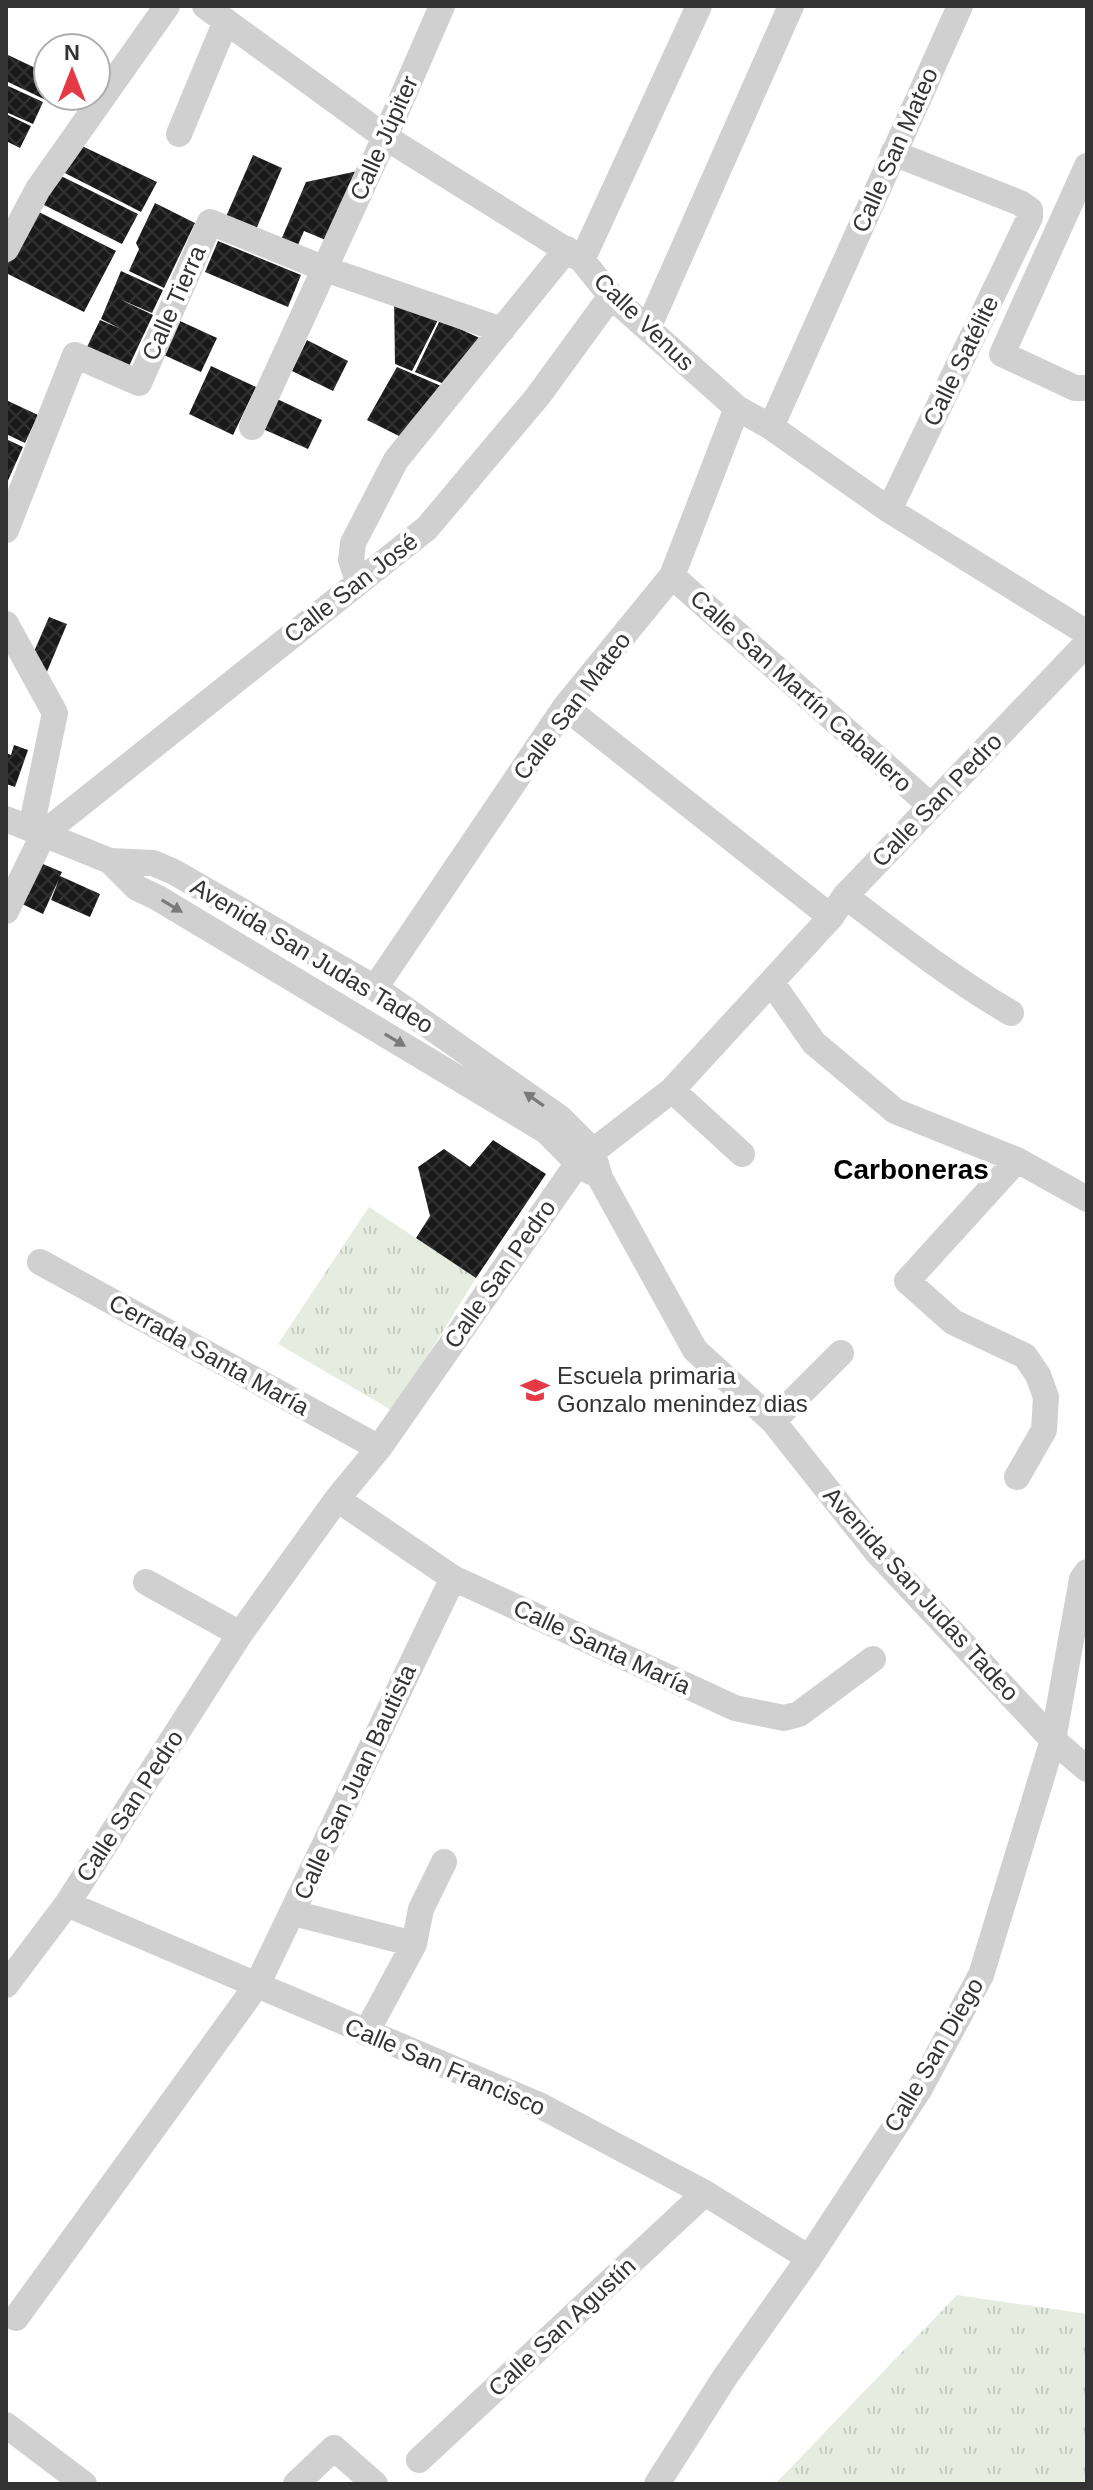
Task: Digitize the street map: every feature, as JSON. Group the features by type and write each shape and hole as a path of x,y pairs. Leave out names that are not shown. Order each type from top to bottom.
{"street":[{"path":"6,249 38,189 167,6"},
{"name":"Calle Júpiter","path":"252,427 442,6"},
{"path":"358,581 351,560 353,543 396,460 502,330 575,255 699,6"},
{"path":"648,328 791,6"},
{"name":"Calle San Mateo","path":"771,427 960,6"},
{"path":"179,134 216,14"},
{"name":"Calle Venus","path":"216,14 385,137 575,255 611,296 737,408 771,427 889,510 1087,633"},
{"name":"Calle Satélite","path":"889,510 1030,217 1030,210 1020,203 893,153"},
{"path":"1087,166 1002,354 1075,388 1087,388"},
{"name":"Calle Tierra","path":"6,530 75,355 139,383 210,222 325,269"},
{"path":"325,269 502,330"},
{"name":"Calle San José","path":"27,827 427,528 538,396 611,296"},
{"name":"Calle San Mateo","path":"375,988 565,707 672,576 737,408"},
{"name":"Calle San Martín Caballero","path":"672,576 931,806"},
{"path":"6,624 55,713 6,911"},
{"name":"Calle San Pedro","path":"6,1985 67,1904 240,1634 337,1499 379,1448 585,1157 672,1090 931,806 1087,643"},
{"path":"565,707 838,907 932,961 1011,1013"},
{"name":"Avenida San Judas Tadeo","path":"27,827 110,861 153,863 174,872 375,988 560,1118 600,1178 695,1350 773,1421 876,1551 1053,1740 1087,1769"},
{"name":"Avenida San Judas Tadeo","path":"110,861 137,888 585,1157"},
{"path":"772,983 814,1043 895,1111 1017,1160 1087,1199"},
{"path":"672,1090 742,1154"},
{"path":"1017,1160 907,1281 953,1322 1025,1356 1038,1375 1046,1397 1044,1430 1017,1477"},
{"name":"Cerrada Santa María","path":"40,1262 379,1448"},
{"path":"773,1421 841,1353"},
{"name":"Calle Santa María","path":"337,1499 453,1578 735,1708 784,1718 799,1714 873,1659"},
{"name":"Calle San Diego","path":"657,2484 725,2377 809,2258 919,2090 981,1975 1053,1740 1082,1579 1087,1572"},
{"name":"Calle San Juan Bautista","path":"16,2318 257,1985 453,1578"},
{"path":"146,1582 240,1634"},
{"path":"366,2033 414,1944 421,1909 444,1862"},
{"name":"Calle San Francisco","path":"67,1904 541,2106 705,2193 809,2258"},
{"path":"293,1913 414,1944"},
{"name":"Calle San Agustín","path":"419,2460 705,2193"},
{"path":"6,2425 84,2484"},
{"path":"296,2484 334,2448 375,2484"}],"green space":[{"path":"369,1207 476,1278 393,1411 278,1344"},
{"path":"957,2295 1087,2314 1087,2484 775,2484"}],"building":[{"path":"8,55 32,66 32,93 6,81"},
{"path":"6,85 32,97 32,112 38,112 33,124 6,112"},
{"path":"6,114 31,126 20,148 6,141"},
{"path":"80,145 157,182 141,212 61,171"},
{"path":"253,155 282,168 255,232 225,219"},
{"path":"358,171 328,241 304,231 297,247 281,240 306,182"},
{"path":"57,174 138,214 122,244 42,204"},
{"path":"155,203 195,223 164,288 129,271 139,249 136,243"},
{"path":"35,210 116,251 84,312 6,273 6,267"},
{"path":"218,241 301,275 288,307 205,272"},
{"path":"121,271 163,290 152,313 119,299 153,315 129,366 87,347 100,320 121,329 101,319"},
{"path":"394,299 438,320 412,371 395,364"},
{"path":"440,320 484,340 449,386 415,372"},
{"path":"180,321 217,338 201,372 164,355"},
{"path":"307,340 348,361 333,391 292,371"},
{"path":"211,366 256,387 233,435 189,414"},
{"path":"397,367 448,389 403,438 367,420"},
{"path":"277,399 322,420 308,449 263,429"},
{"path":"6,400 38,415 25,443 6,434"},
{"path":"6,439 23,447 6,485"},
{"path":"49,617 67,624 46,674 33,654"},
{"path":"14,745 28,750 15,787 6,784 6,753 11,755"},
{"path":"38,862 100,894 90,917 51,900 59,879 43,914 20,903"},
{"path":"493,1140 546,1174 476,1278 416,1238 430,1216 418,1167 444,1149 470,1167"}],"place":[{"name":"Escuela primaria Gonzalo menindez dias","path":"535,1390"}],"district":[{"name":"Carboneras","path":"911,1169"}]}
